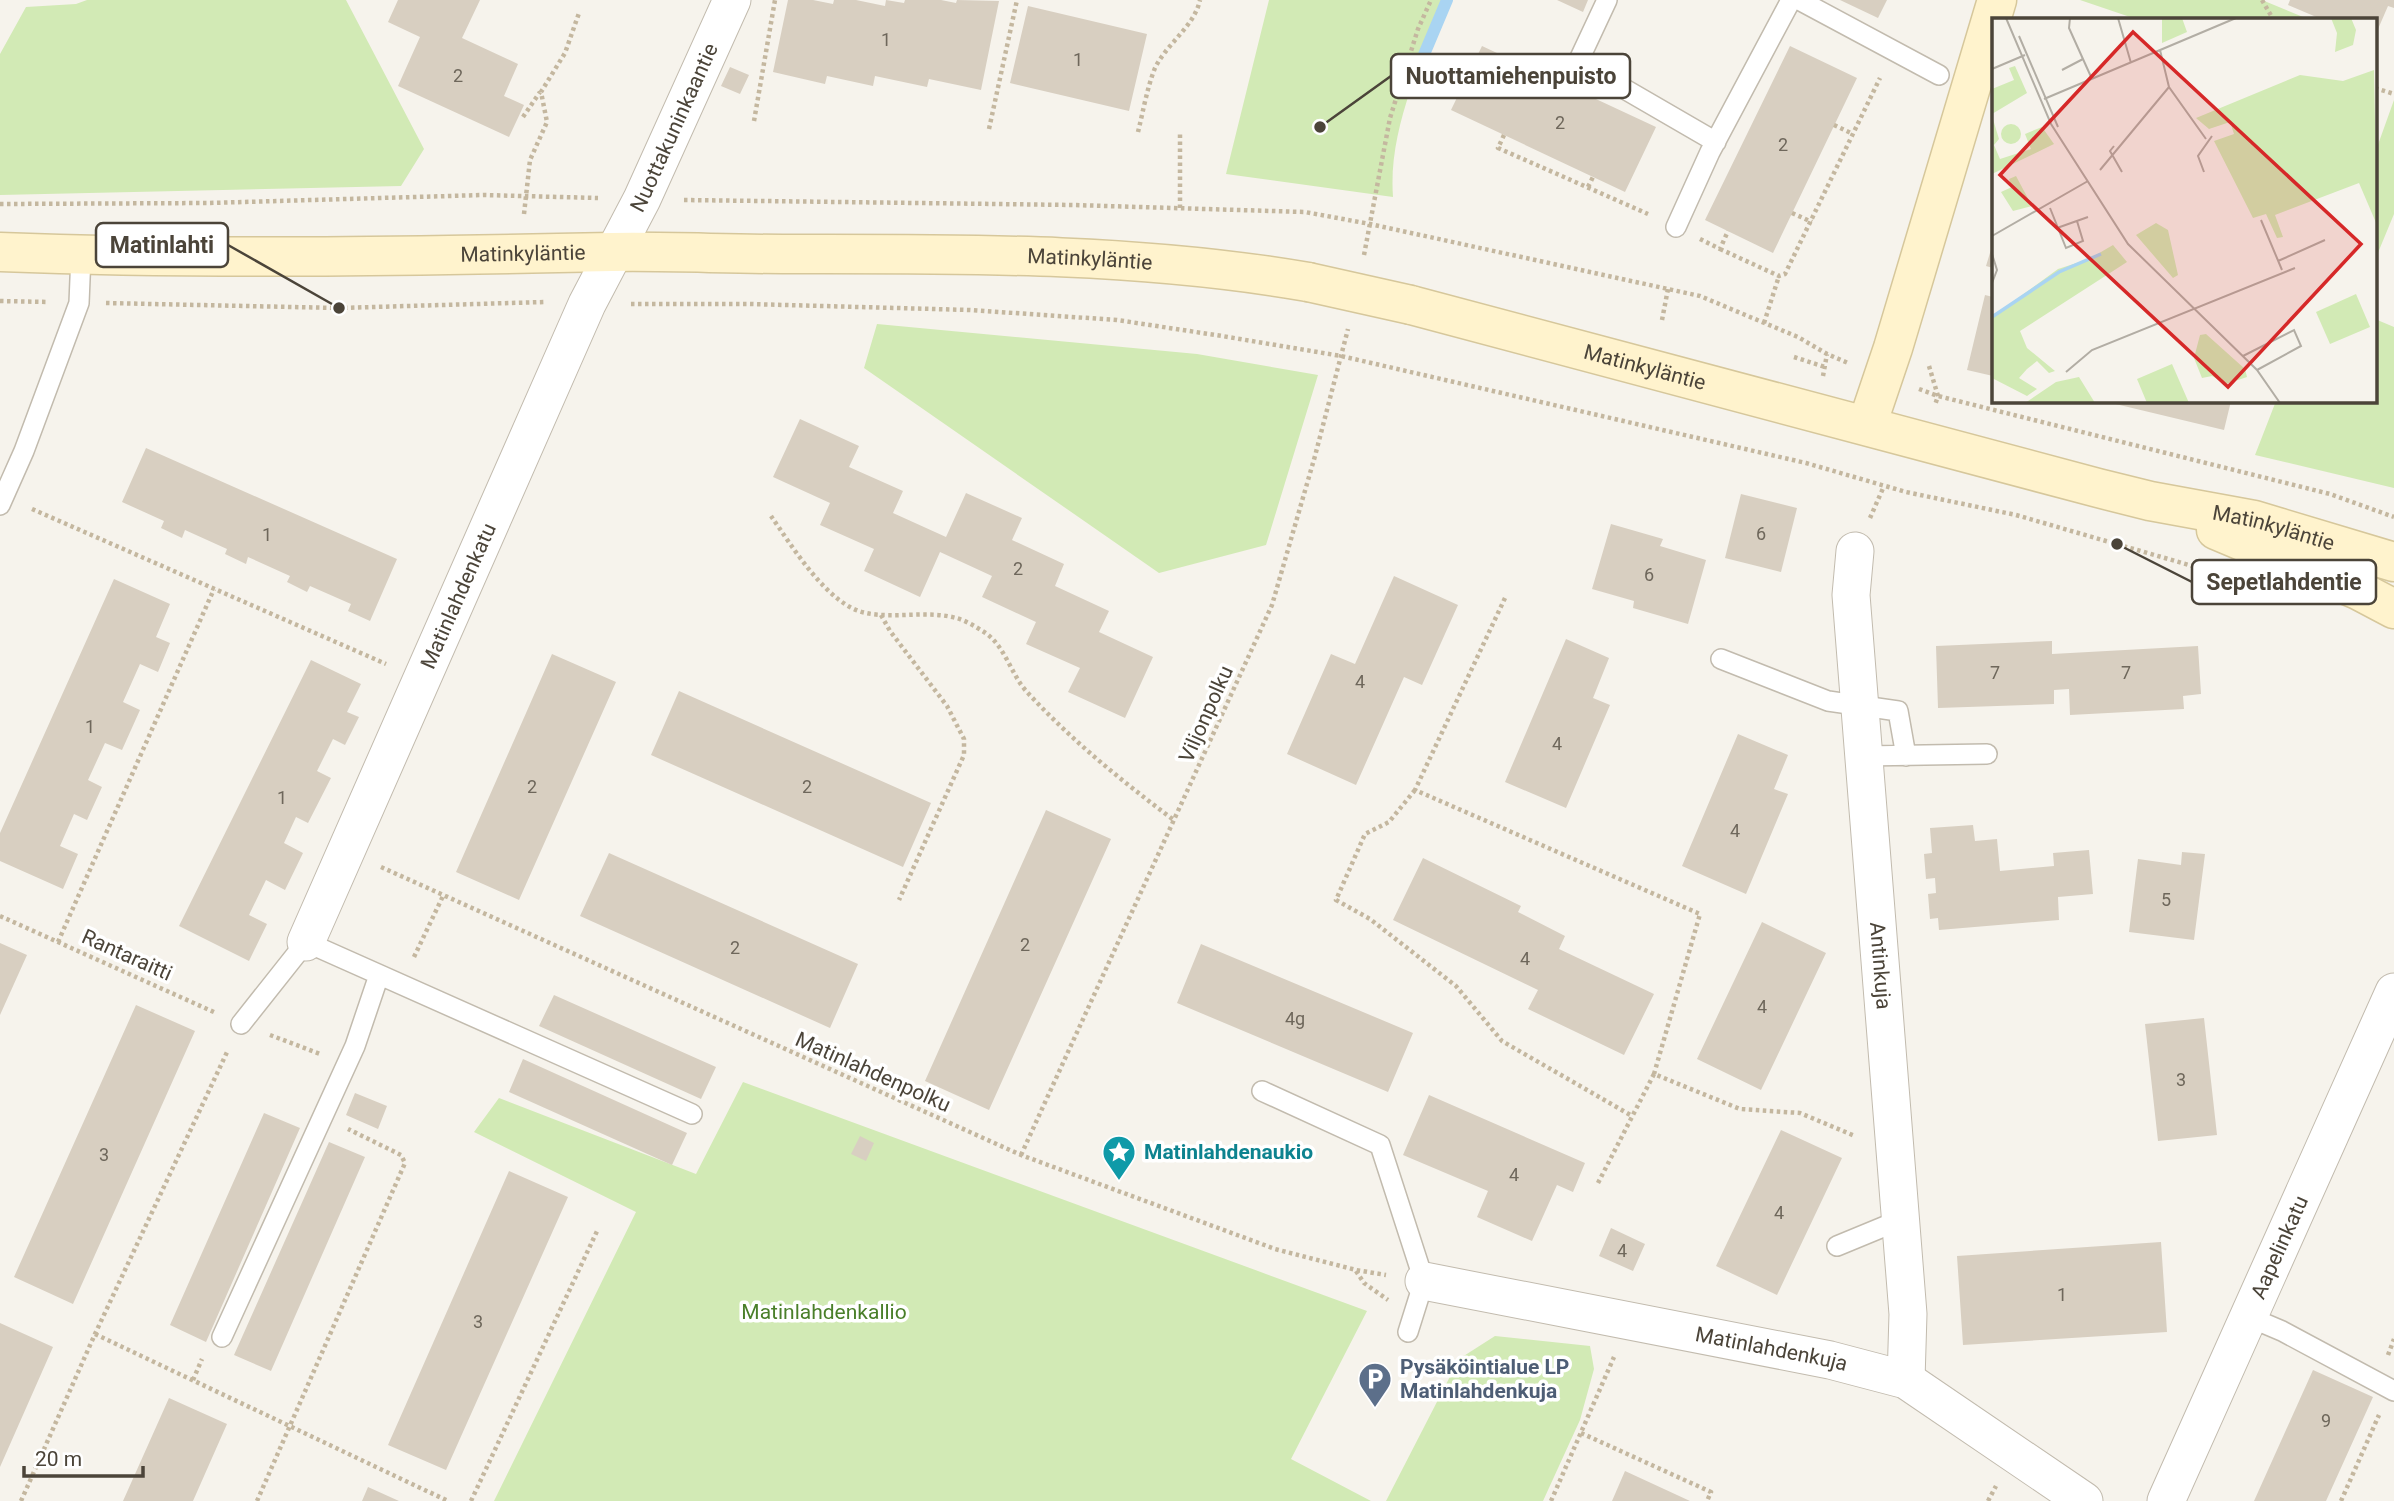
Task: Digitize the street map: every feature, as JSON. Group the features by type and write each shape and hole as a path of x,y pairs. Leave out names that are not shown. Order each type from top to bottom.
{"main road":[{"path":"1867,425 1893,348 1997,0"},
{"name":"Matinkyläntie","path":"0,252 80,255 521,256 614,252 975,254 1080,258 1240,270 1411,305 2150,501 2254,520 2394,562"},
{"name":"Matinkyläntie","path":"2150,501 2358,590 2394,610"}],"street":[{"name":"Nuottakuninkaantie","path":"614,252 642,199 732,0"},
{"name":"Matinlahdenkatu","path":"306,942 587,304 614,252"},
{"name":"Antinkuja","path":"1856,551 1851,595 1908,1314 1906,1380"},
{"name":"Aapelinkatu","path":"2166,1501 2390,1014"},
{"name":"Matinlahdenkuja","path":"1424,1281 1830,1360 1906,1380 2084,1501"}],"lane":[{"path":"1607,0 1578,62 1716,142"},
{"path":"1676,227 1716,142 1791,0"},
{"path":"1799,0 1939,75"},
{"path":"2,501 79,303 80,255"},
{"path":"1721,659 1828,701 1898,710 1906,756"},
{"path":"1863,756 1987,754"},
{"path":"241,1024 306,942 692,1114"},
{"path":"222,1337 355,1046 379,975"},
{"path":"1262,1090 1380,1145 1424,1281 1408,1332"},
{"path":"1837,1246 1900,1220"},
{"path":"2249,1317 2316,1348 2393,1390"}],"path":[{"path":"754,121 775,0"},
{"path":"989,129 1017,0"},
{"path":"1138,132 1156,67 1197,13 1200,0"},
{"path":"1362,264 1390,118 1418,29 1431,0"},
{"path":"2262,0 2272,18"},
{"path":"523,117 565,53 579,13"},
{"path":"1504,135 1499,148 1779,276 1785,274 1812,222 1893,50"},
{"path":"2376,88 2394,94"},
{"path":"525,195 530,160 547,122 541,92"},
{"path":"1834,125 1853,134"},
{"path":"1180,134 1180,208"},
{"path":"1588,187 1593,177"},
{"path":"1792,212 1812,222"},
{"path":"1720,249 1728,231"},
{"path":"1764,323 1779,276"},
{"path":"1662,320 1668,289"},
{"path":"0,301 339,308 522,302 749,304 929,309 1117,320 1341,356 1806,463 1906,492 2016,515 2198,567"},
{"name":"Viljonpolku","path":"1021,1156 1272,605 1350,317"},
{"path":"1794,357 1825,367"},
{"path":"2,501 390,666"},
{"path":"771,516 799,556 845,605 864,613 956,618 987,634 1024,690 1052,718 1090,755 1175,821"},
{"path":"58,942 214,589"},
{"path":"1505,598 1415,790 1389,822 1365,834 1336,900 1370,919 1455,986 1502,1041 1632,1116"},
{"path":"881,614 890,631 947,705 964,739 964,755 899,900"},
{"path":"1415,790 1700,914 1654,1074 1598,1184"},
{"name":"Matinlahdenpolku","path":"347,850 1021,1156 1275,1249 1356,1270 1424,1281"},
{"name":"Rantaraitti","path":"0,916 241,1024"},
{"path":"21,1501 95,1334 241,1024"},
{"path":"1654,1074 1740,1109 1800,1113 1895,1153"},
{"path":"257,1501 405,1163 401,1155 322,1117"},
{"path":"471,1501 598,1229"},
{"path":"1551,1501 1630,1321"},
{"path":"95,1334 448,1501"},
{"path":"193,1380 198,1368"},
{"path":"2341,1501 2393,1390"},
{"path":"1581,1433 1711,1492 1707,1501"}],"green space":[{"path":"87,0 346,0 424,149 401,186 0,195 0,54 26,7 76,4"},
{"path":"1269,0 1447,0 1417,71 1401,121 1393,172 1393,197 1226,174"},
{"path":"2080,0 2262,0 2306,18 2133,18"},
{"path":"2394,100 2394,214 2376,258 2376,150"},
{"path":"2376,319 2394,327 2394,488 2255,455 2276,402 2376,402"},
{"path":"877,324 1197,354 1318,375 1266,545 1159,573 864,368"},
{"name":"Matinlahdenkallio","path":"743,1082 1367,1311 1291,1459 1371,1501 494,1501 636,1212 474,1132 499,1098 696,1174"},
{"path":"1495,1336 1590,1346 1594,1369 1580,1420 1543,1501 1386,1501 1459,1359"}],"building":[{"path":"398,0 480,0 462,38 518,64 504,96 524,105 509,137 398,86 420,37 388,22"},
{"path":"788,0 813,0 833,4 834,0 856,0 885,6 886,0 904,3 905,0 941,0 956,3 957,0 999,1 981,90 929,79 927,87 875,76 873,86 827,76 825,84 773,72"},
{"path":"1557,0 1588,0 1583,12"},
{"path":"1840,0 1887,0 1878,18"},
{"path":"2290,0 2394,0 2394,8 2388,6 2376,34 2376,18 2319,18 2288,5"},
{"path":"1028,6 1147,34 1129,111 1010,83"},
{"path":"1482,46 1656,127 1625,192 1451,110"},
{"path":"1790,46 1857,78 1773,253 1705,220"},
{"path":"730,67 749,75 740,94 721,86"},
{"path":"1992,246 1992,268 1986,266"},
{"path":"1985,295 1992,297 1992,376 1967,370"},
{"path":"2107,402 2231,402 2224,430"},
{"path":"800,419 859,446 849,467 903,491 893,513 946,537 966,493 1022,518 1012,540 1064,564 1055,586 1109,611 1099,632 1153,657 1125,718 1068,692 1080,668 1026,644 1036,622 982,597 992,576 940,552 920,597 864,571 874,549 820,525 830,503 773,477"},
{"path":"146,448 397,559 370,621 348,611 351,604 310,586 307,592 287,582 290,576 248,557 246,564 225,554 227,549 185,530 182,538 161,528 164,521 122,502"},
{"path":"1741,494 1797,508 1781,572 1725,558"},
{"path":"1611,524 1663,539 1660,546 1706,560 1688,624 1633,608 1634,601 1592,589"},
{"path":"1394,576 1458,605 1422,685 1404,677 1356,785 1287,754 1331,654 1355,664"},
{"path":"114,579 170,604 156,637 170,643 158,672 140,664 123,702 140,710 122,750 105,743 88,780 102,787 87,820 74,814 60,846 78,854 63,889 0,861 0,833"},
{"path":"1566,639 1609,658 1593,698 1610,705 1566,808 1505,782"},
{"path":"2052,641 2052,654 2198,646 2201,694 2183,696 2184,709 2070,715 2069,689 2054,690 2054,704 1938,708 1936,646"},
{"path":"552,654 616,682 519,900 456,872"},
{"path":"311,660 361,684 347,712 359,717 345,745 333,739 317,771 331,778 308,823 296,817 284,843 303,853 285,890 266,880 249,915 267,924 249,961 179,926"},
{"path":"679,691 931,803 903,867 651,755"},
{"path":"1738,734 1788,755 1774,789 1788,794 1746,894 1682,866"},
{"path":"1046,810 1111,839 989,1110 925,1081"},
{"path":"1973,825 1975,841 1997,839 2000,871 2054,866 2053,853 2089,850 2093,894 2058,897 2059,920 1939,930 1938,918 1930,919 1928,894 1936,893 1935,878 1926,879 1924,854 1932,853 1930,828"},
{"path":"2182,852 2205,854 2194,940 2129,932 2138,859 2181,865"},
{"path":"609,853 858,964 830,1028 580,916"},
{"path":"1423,858 1521,906 1518,912 1565,936 1559,949 1654,994 1624,1055 1528,1009 1538,990 1393,920"},
{"path":"1762,922 1826,953 1761,1090 1697,1059"},
{"path":"0,943 27,955 0,1015"},
{"path":"1201,944 1413,1033 1388,1092 1177,1003"},
{"path":"554,995 716,1067 701,1099 539,1026"},
{"path":"136,1005 195,1031 73,1304 14,1277"},
{"path":"2204,1018 2217,1135 2158,1141 2145,1024"},
{"path":"523,1059 687,1133 672,1165 509,1092"},
{"path":"355,1093 387,1106 378,1129 346,1115"},
{"path":"1429,1095 1585,1163 1573,1192 1557,1185 1532,1241 1477,1217 1488,1191 1403,1155"},
{"path":"264,1113 300,1128 206,1342 170,1325"},
{"path":"1781,1130 1842,1158 1777,1295 1716,1266"},
{"path":"860,1136 874,1143 866,1161 851,1154"},
{"path":"329,1142 365,1157 271,1371 234,1355"},
{"path":"509,1171 568,1197 446,1470 388,1445"},
{"path":"1611,1228 1645,1244 1633,1271 1599,1256"},
{"path":"2161,1242 2167,1332 1963,1345 1957,1256"},
{"path":"0,1323 53,1347 0,1467"},
{"path":"2313,1370 2373,1397 2326,1501 2254,1501"},
{"path":"169,1398 227,1424 193,1501 123,1501"},
{"path":"1625,1471 1690,1501 1612,1501"},
{"path":"368,1487 399,1501 362,1501"}],"waterway":[{"path":"1412,83 1447,0"}],"place":[{"name":"Nuottamiehenpuisto","path":"1320,127"},
{"name":"Matinlahti","path":"339,308"},
{"name":"Sepetlahdentie","path":"2117,544"},
{"name":"Matinlahdenaukio","path":"1119,1182"},
{"name":"Pysäköintialue LP Matinlahdenkuja","path":"1375,1409"}]}
